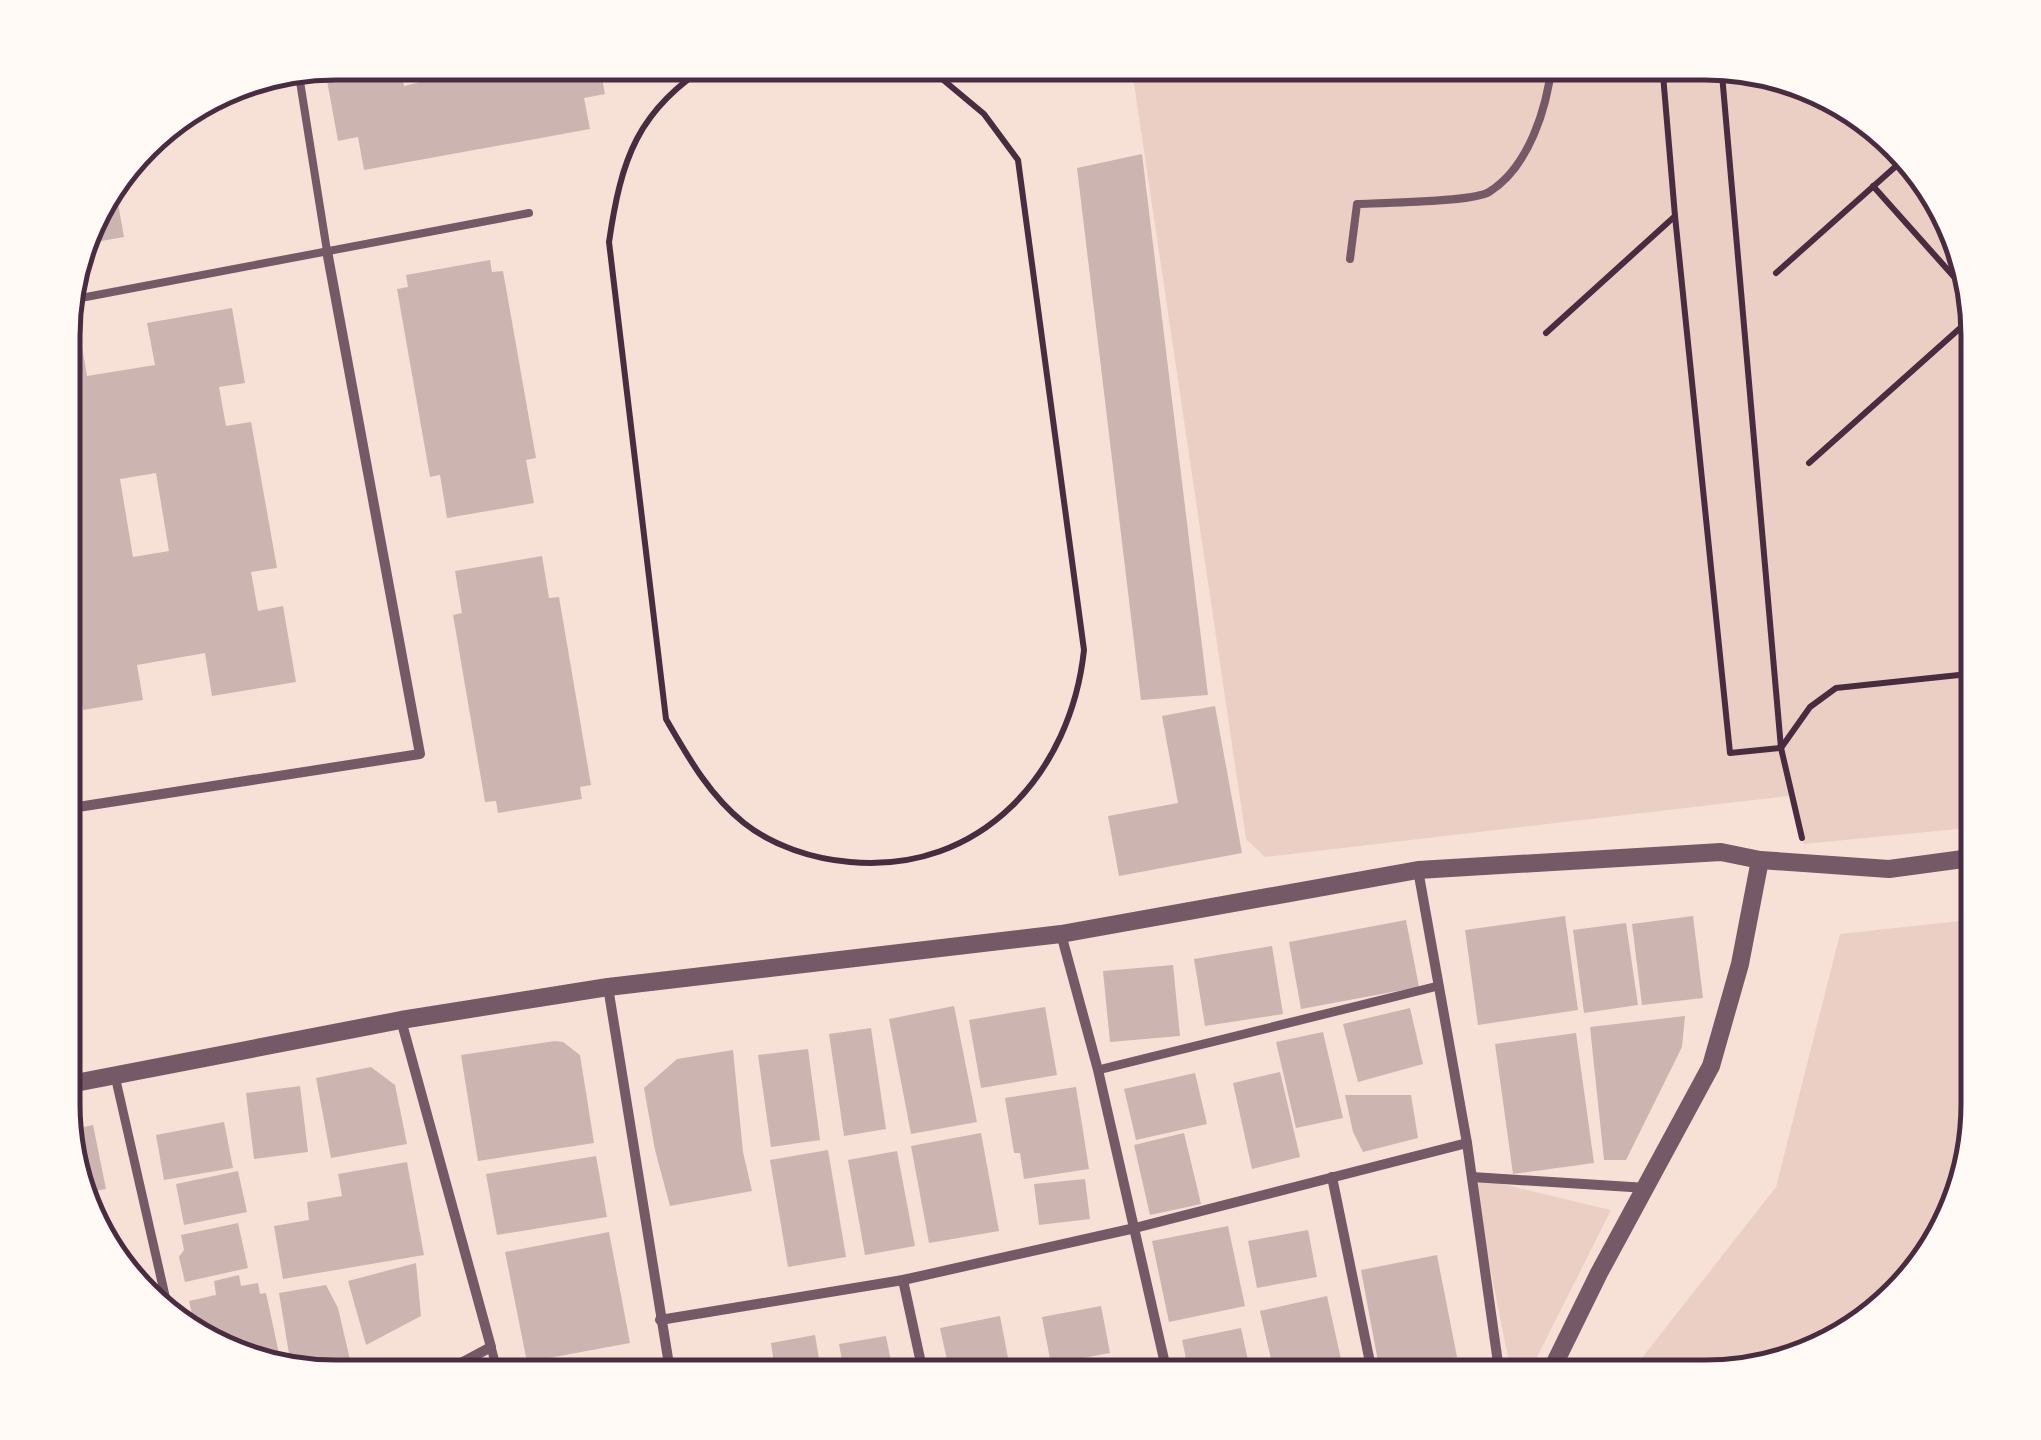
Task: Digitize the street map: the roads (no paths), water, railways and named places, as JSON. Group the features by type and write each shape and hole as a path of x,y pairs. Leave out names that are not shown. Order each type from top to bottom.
{"street":[{"path":"81,807 420,754 327,251"},
{"path":"81,1080 401,1020 608,987 1061,934 1418,870 1722,852 1760,860 1889,870 1960,860"},
{"path":"1557,1360 1711,1066 1740,964 1760,860"},
{"path":"1418,870 1467,1142 1497,1360"},
{"path":"1061,934 1098,1070 1164,1360"},
{"path":"1098,1070 1438,986"},
{"path":"608,987 668,1359"},
{"path":"401,1020 494,1359"},
{"path":"114,1072 165,1294"},
{"path":"660,1320 903,1280 1135,1228 1467,1142"},
{"path":"1332,1177 1369,1360"},
{"path":"1472,1177 1648,1188"},
{"path":"903,1280 920,1359"},
{"path":"468,1359 491,1347"}],"lane":[{"path":"1350,259 1357,204 1486,194 1520,164 1550,81"},
{"path":"300,83 327,251"},
{"path":"83,298 529,214"}]}
